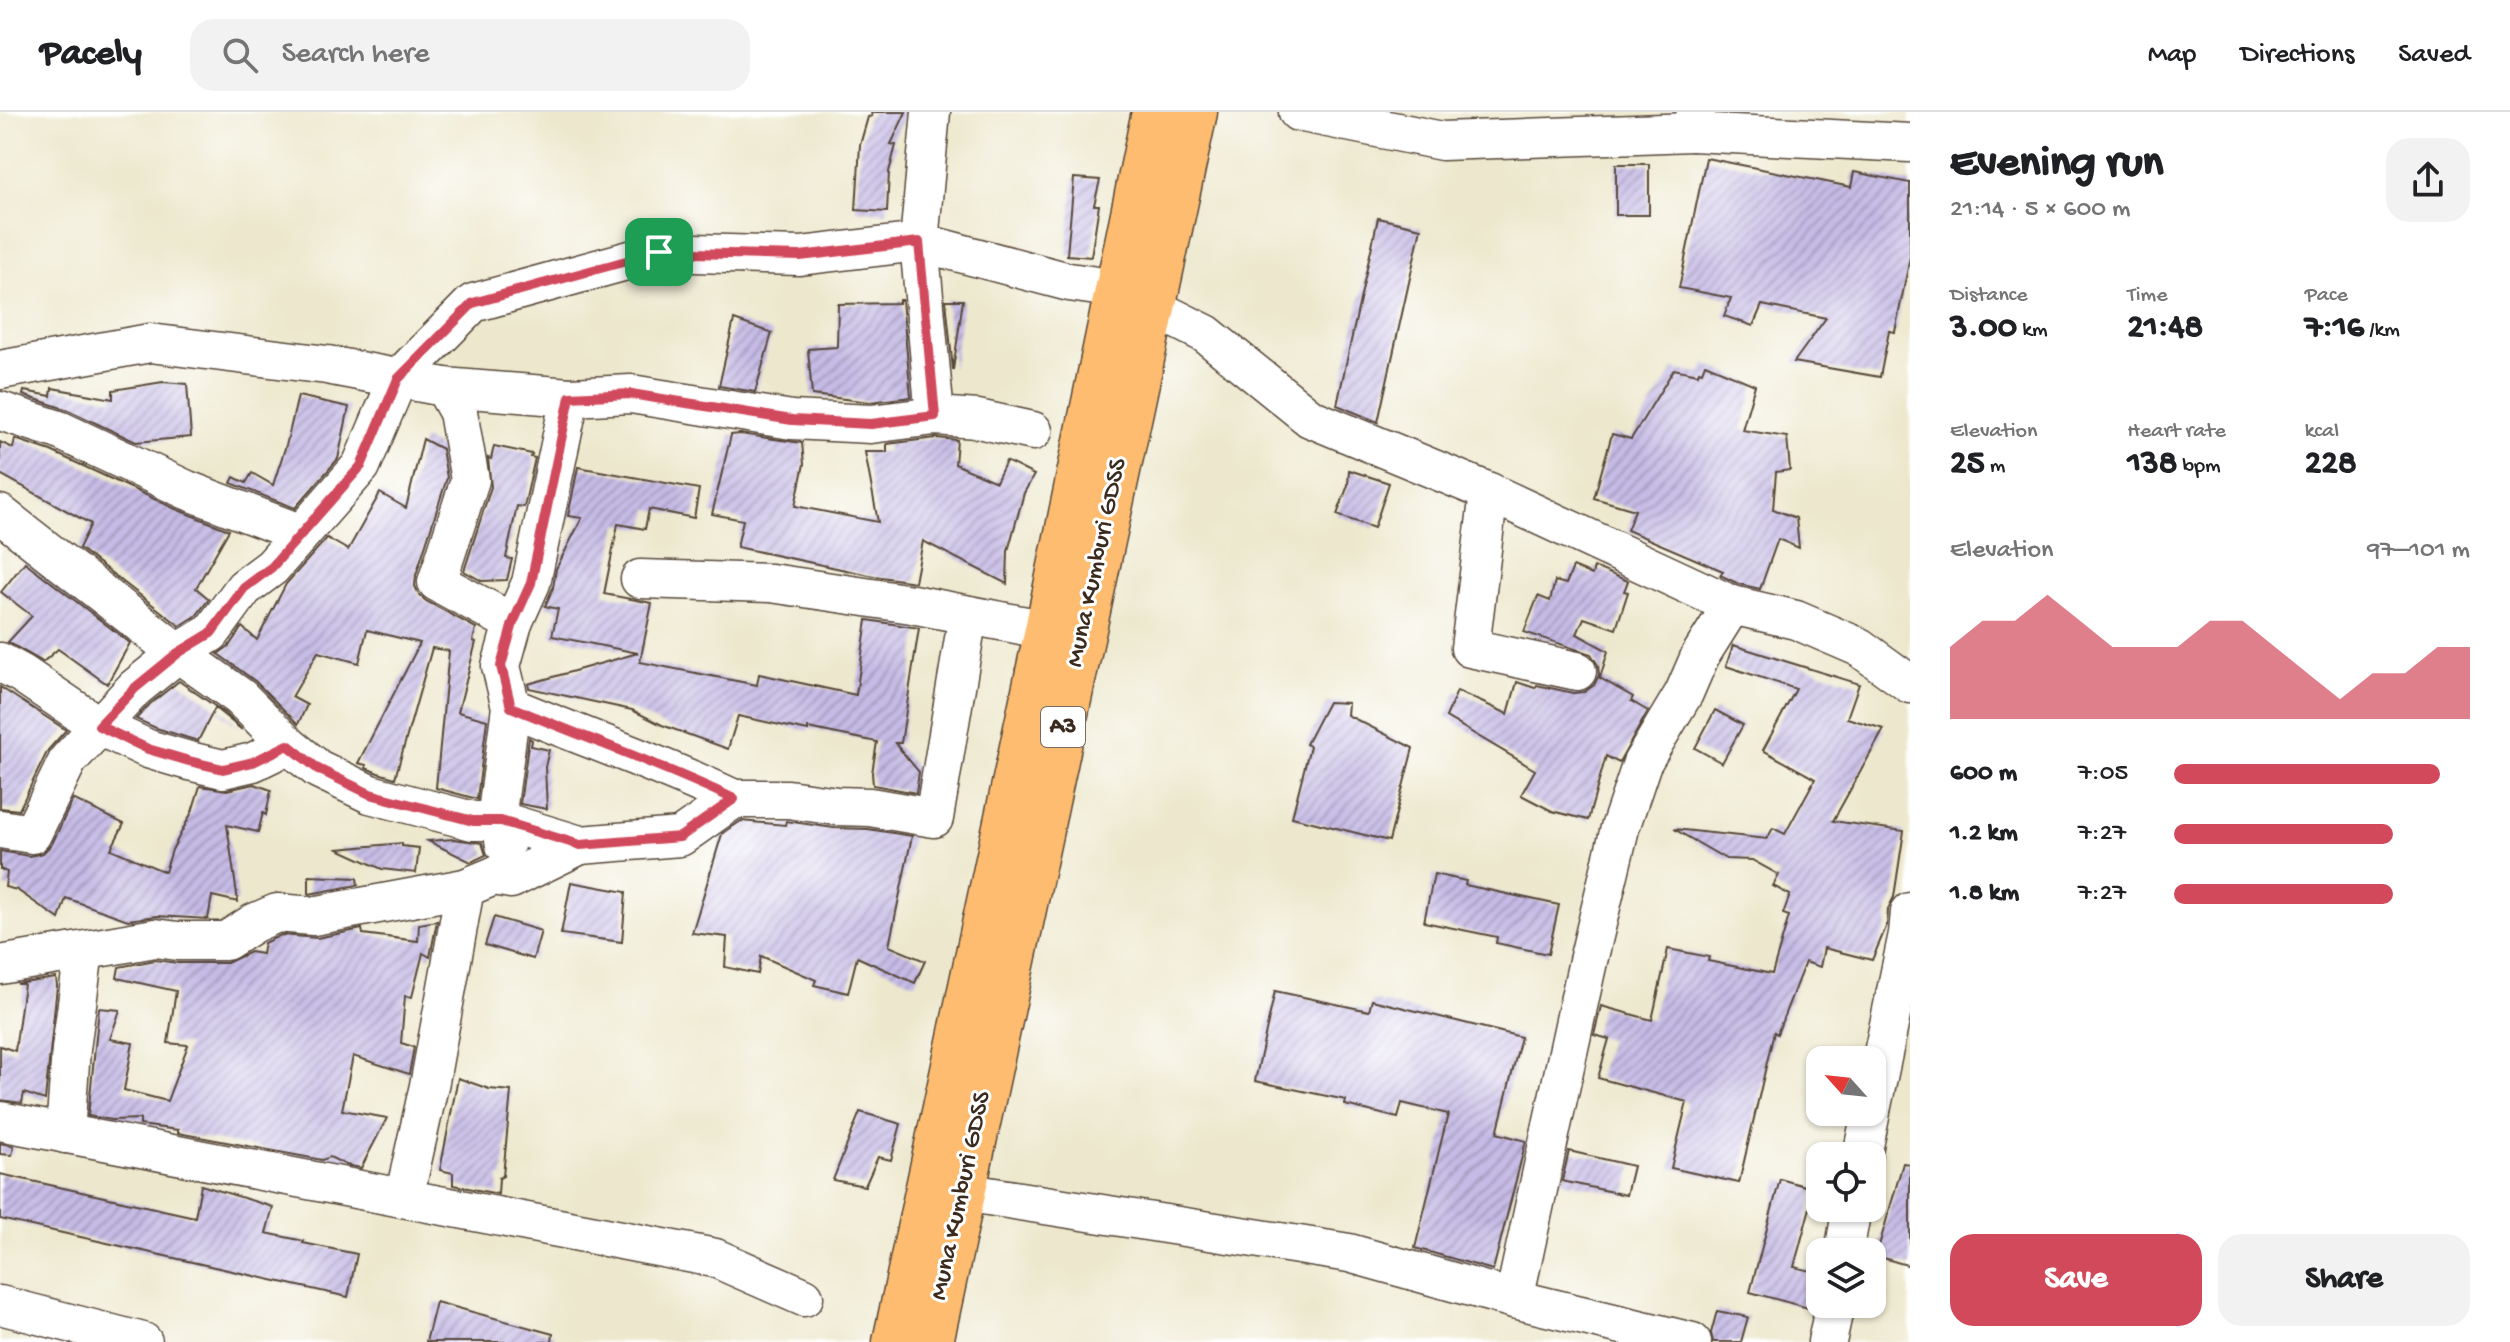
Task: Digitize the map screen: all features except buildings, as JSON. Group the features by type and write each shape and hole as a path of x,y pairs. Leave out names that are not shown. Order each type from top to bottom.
{"highway":[{"name":"Muna Kumburi GDSS","path":"931,1342 963,1192 1135,299 1154,112"},
{"name":"Muna Kumburi GDSS","path":"895,1342 1047,630 1135,299 1195,112"}],"street":[{"path":"931,112 919,242 935,416"},
{"path":"1298,112 1442,141 1694,122 1910,143"},
{"path":"0,829 32,834 68,760 135,688 178,653 211,633 244,588 272,567 361,466 398,379 473,303 659,252 800,256 919,242 1135,299 1206,334 1310,418 1489,492 1732,605 1796,620 1859,647 1910,684"},
{"path":"0,370 150,343 327,365 444,387 570,397 631,394 792,420 871,424 935,416 978,419 1033,431"},
{"path":"444,387 458,412 470,480 437,582 513,623"},
{"path":"511,879 498,805 511,707 501,666 513,623 531,583 570,397"},
{"path":"0,411 59,430 187,490 299,533"},
{"path":"1489,492 1470,648 1577,671"},
{"path":"0,514 178,653 240,697 288,745 318,769 370,794 473,821 501,821 580,845 680,837 734,799"},
{"path":"640,579 771,583 912,604 1047,630"},
{"path":"1514,1299 1620,828 1642,763 1684,693 1700,656 1732,605"},
{"path":"511,707 678,772 734,799 788,799 870,807 934,818 968,615"},
{"path":"0,662 99,726 148,749 189,761 223,769 253,762 288,745"},
{"path":"0,965 155,938 226,941 277,913 313,916 465,888 494,876 511,879 580,845"},
{"path":"404,1198 430,1081 465,888"},
{"path":"1884,1046 1910,912"},
{"path":"65,1134 71,1049 84,951"},
{"path":"0,1121 715,1258 804,1297"},
{"path":"963,1192 1349,1253 1514,1299 1692,1342"},
{"path":"0,1305 143,1342"},
{"path":"1827,1342 1832,1318"}],"route":[{"path":"919,242 935,416 871,424 792,420 631,394 570,397 531,583 513,623 501,666 511,707 678,772 734,799 680,837 580,845 501,821 473,821 370,794 318,769 288,745 253,762 223,769 148,749 99,726 135,688 178,653 211,633 244,588 272,567 361,466 398,379 473,303 659,252 800,256 919,242"}]}
